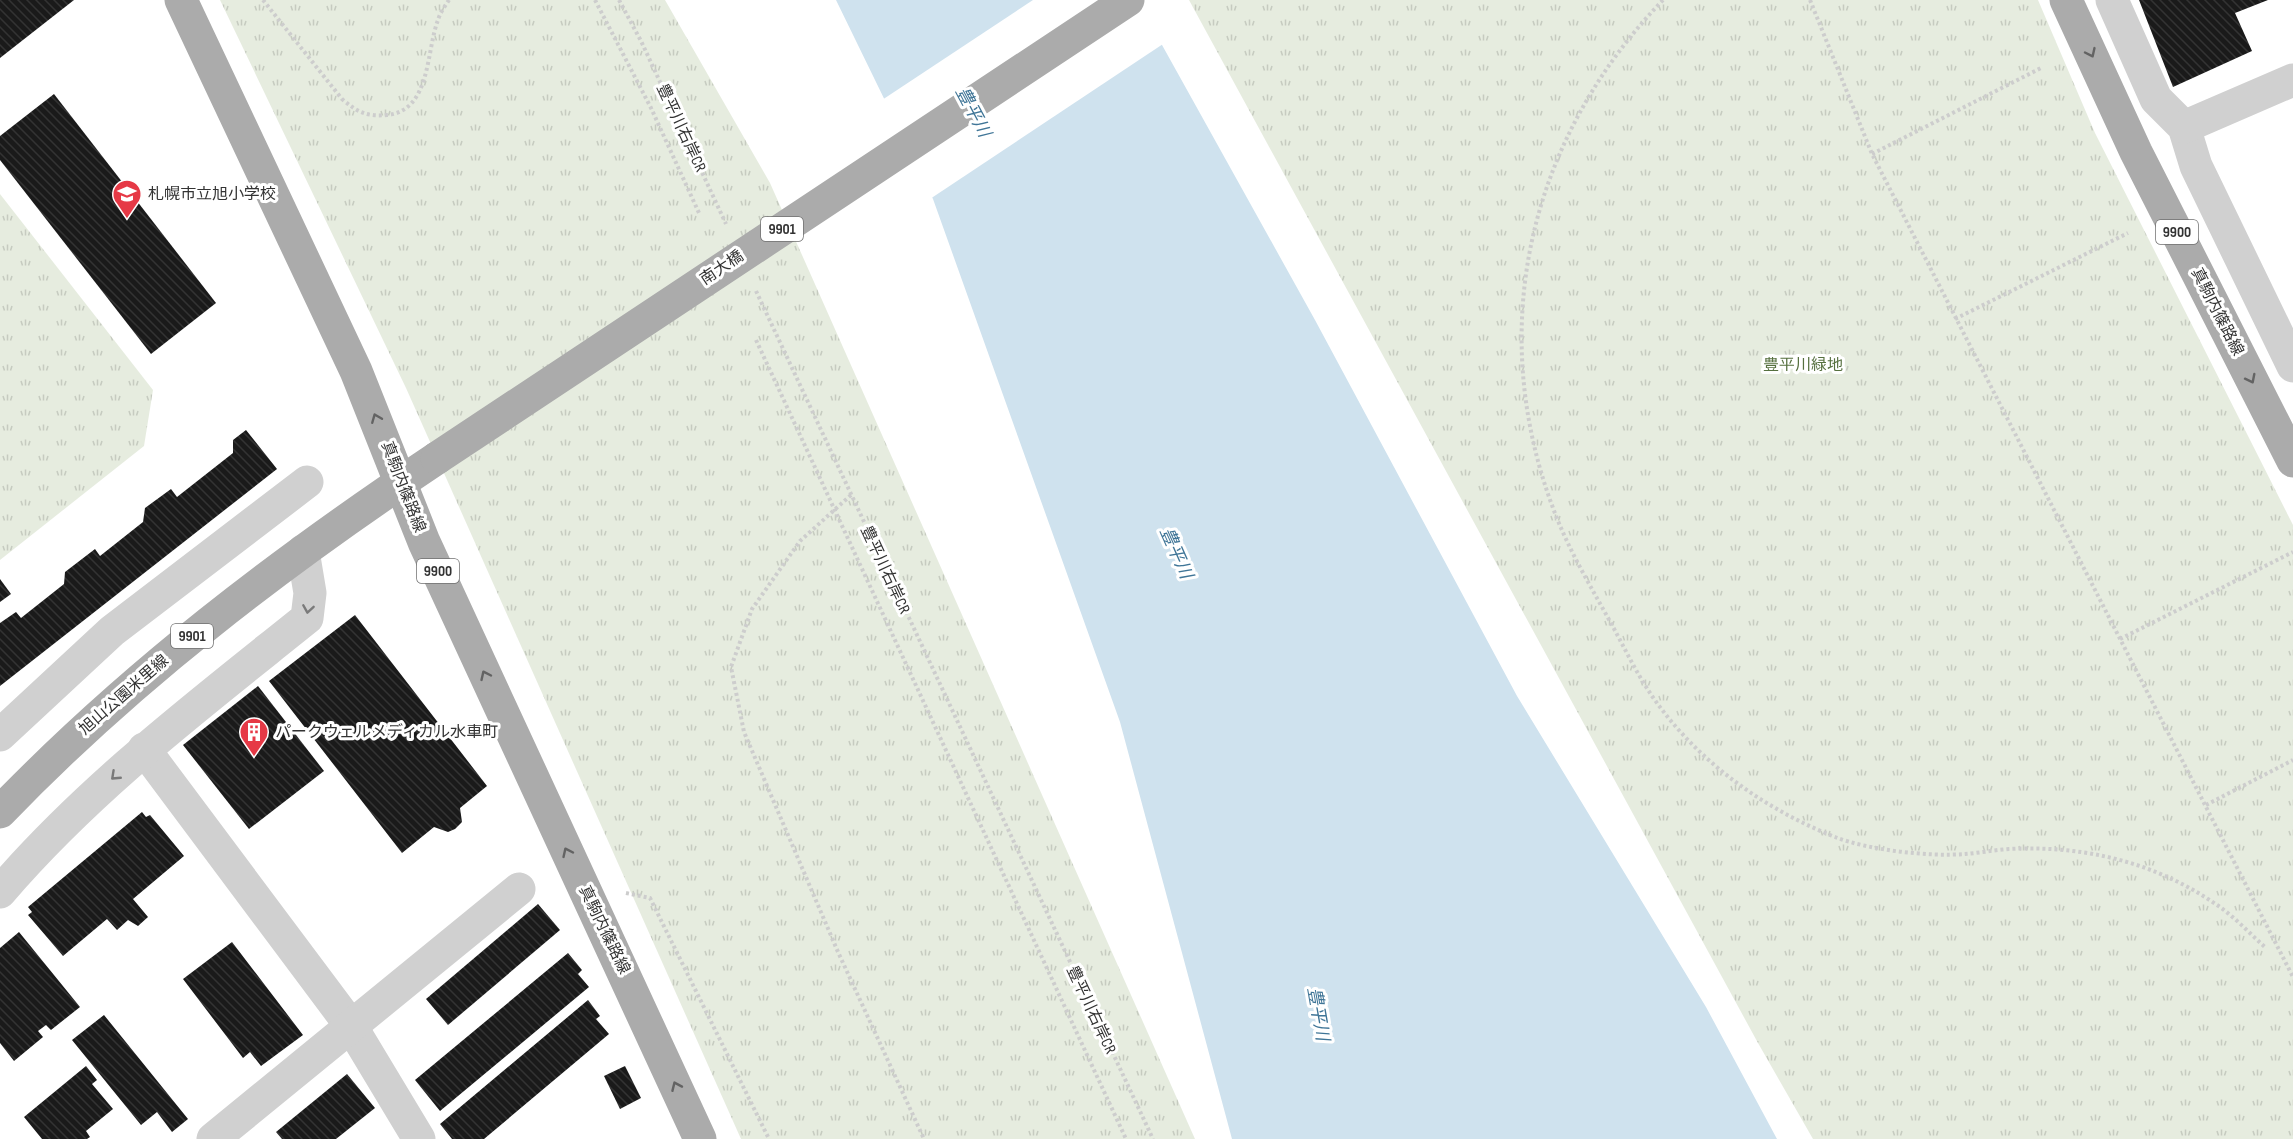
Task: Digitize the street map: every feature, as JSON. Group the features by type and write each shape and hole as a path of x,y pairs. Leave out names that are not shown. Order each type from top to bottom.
{"main road":[{"name":"真駒内篠路線","path":"181,0 356,371 429,552 700,1139"},
{"name":"南大橋","path":"402,481 1128,0"},
{"name":"真駒内篠路線","path":"2066,0 2136,152 2293,461"},
{"name":"旭山公園米里線","path":"0,812 42,768 184,642 303,551 402,481"}],"street":[{"path":"2112,0 2156,99 2184,127 2196,166 2293,366"},
{"path":"2184,127 2293,80"},
{"path":"0,735 112,631 308,482"},
{"path":"0,892 20,868 144,749 307,618 310,593 303,551"},
{"path":"144,749 351,1026 418,1139"},
{"path":"213,1139 519,889"}],"path":[{"path":"263,0 342,99 358,112 370,117 392,115 410,105 422,86 438,20 449,0"},
{"path":"595,0 651,108 699,213"},
{"name":"豊平川右岸CR","path":"618,0 641,41 726,225"},
{"path":"1663,0 1629,35 1604,71 1556,160 1539,204 1530,250 1523,307 1524,382 1528,420 1538,462 1553,508 1572,554 1652,695 1686,737 1729,778 1778,811 1839,838 1915,854 1962,855 2009,849 2097,853 2141,866 2196,891 2221,907 2266,948"},
{"path":"1810,0 1848,100 1872,154 2293,977"},
{"path":"1872,154 2043,67"},
{"path":"1955,319 2128,233"},
{"name":"豊平川右岸CR","path":"756,290 1153,1139"},
{"path":"756,340 1126,1139"},
{"path":"851,495 800,541 752,609 731,668 744,732 838,952 924,1139"},
{"path":"2120,639 2293,552"},
{"path":"2206,805 2293,760"},
{"path":"582,884 650,898 769,1139"}],"green space":[{"path":"220,0 665,0 770,183 1195,1139 741,1139 406,388"},
{"name":"豊平川緑地","path":"1189,0 2038,0 2095,133 2293,525 2293,1139 1813,1139 1758,1043"},
{"path":"0,194 153,390 144,446 0,560"}],"water":[{"name":"豊平川","path":"836,0 1137,0 1315,320 1517,696 1706,1007 1777,1139 1232,1139 1120,722 933,199"}],"pier":[{"path":"1033,0 1140,0 1163,44 930,199 882,100"}],"building":[{"path":"0,0 74,0 0,58"},
{"path":"2139,0 2268,0 2235,13 2252,51 2173,87"},
{"path":"54,94 216,303 151,354 0,160 0,136"},
{"path":"246,430 277,469 0,686 0,623 16,612 21,618 64,584 65,572 95,549 100,556 143,522 145,508 171,489 177,497 233,453 233,440"},
{"path":"0,579 11,594 0,602"},
{"path":"355,615 487,786 460,808 462,822 455,829 448,832 434,827 402,853 269,681"},
{"name":"パークウェルメディカル水車町","path":"258,686 324,771 249,829 183,745"},
{"path":"142,812 146,817 150,815 184,856 133,899 148,917 138,926 128,920 117,930 107,919 63,956 28,915 32,912 28,907"},
{"path":"538,904 560,930 448,1025 426,999"},
{"path":"19,932 80,1007 51,1030 46,1025 38,1031 43,1037 14,1061 0,1043 0,948"},
{"path":"232,942 303,1035 261,1066 250,1052 243,1058 183,979"},
{"path":"568,953 582,970 578,974 589,987 440,1111 415,1080"},
{"path":"588,1000 600,1016 596,1019 609,1034 484,1139 452,1139 440,1124"},
{"path":"104,1015 188,1119 172,1132 157,1112 141,1125 72,1040"},
{"path":"86,1066 97,1080 92,1084 113,1109 86,1131 90,1137 87,1139 42,1139 24,1117"},
{"path":"625,1066 641,1098 620,1109 604,1076"},
{"path":"347,1074 375,1108 336,1139 282,1139 276,1132"}],"place":[{"name":"札幌市立旭小学校","path":"127,220"},
{"name":"パークウェルメディカル水車町","path":"254,758"}]}
